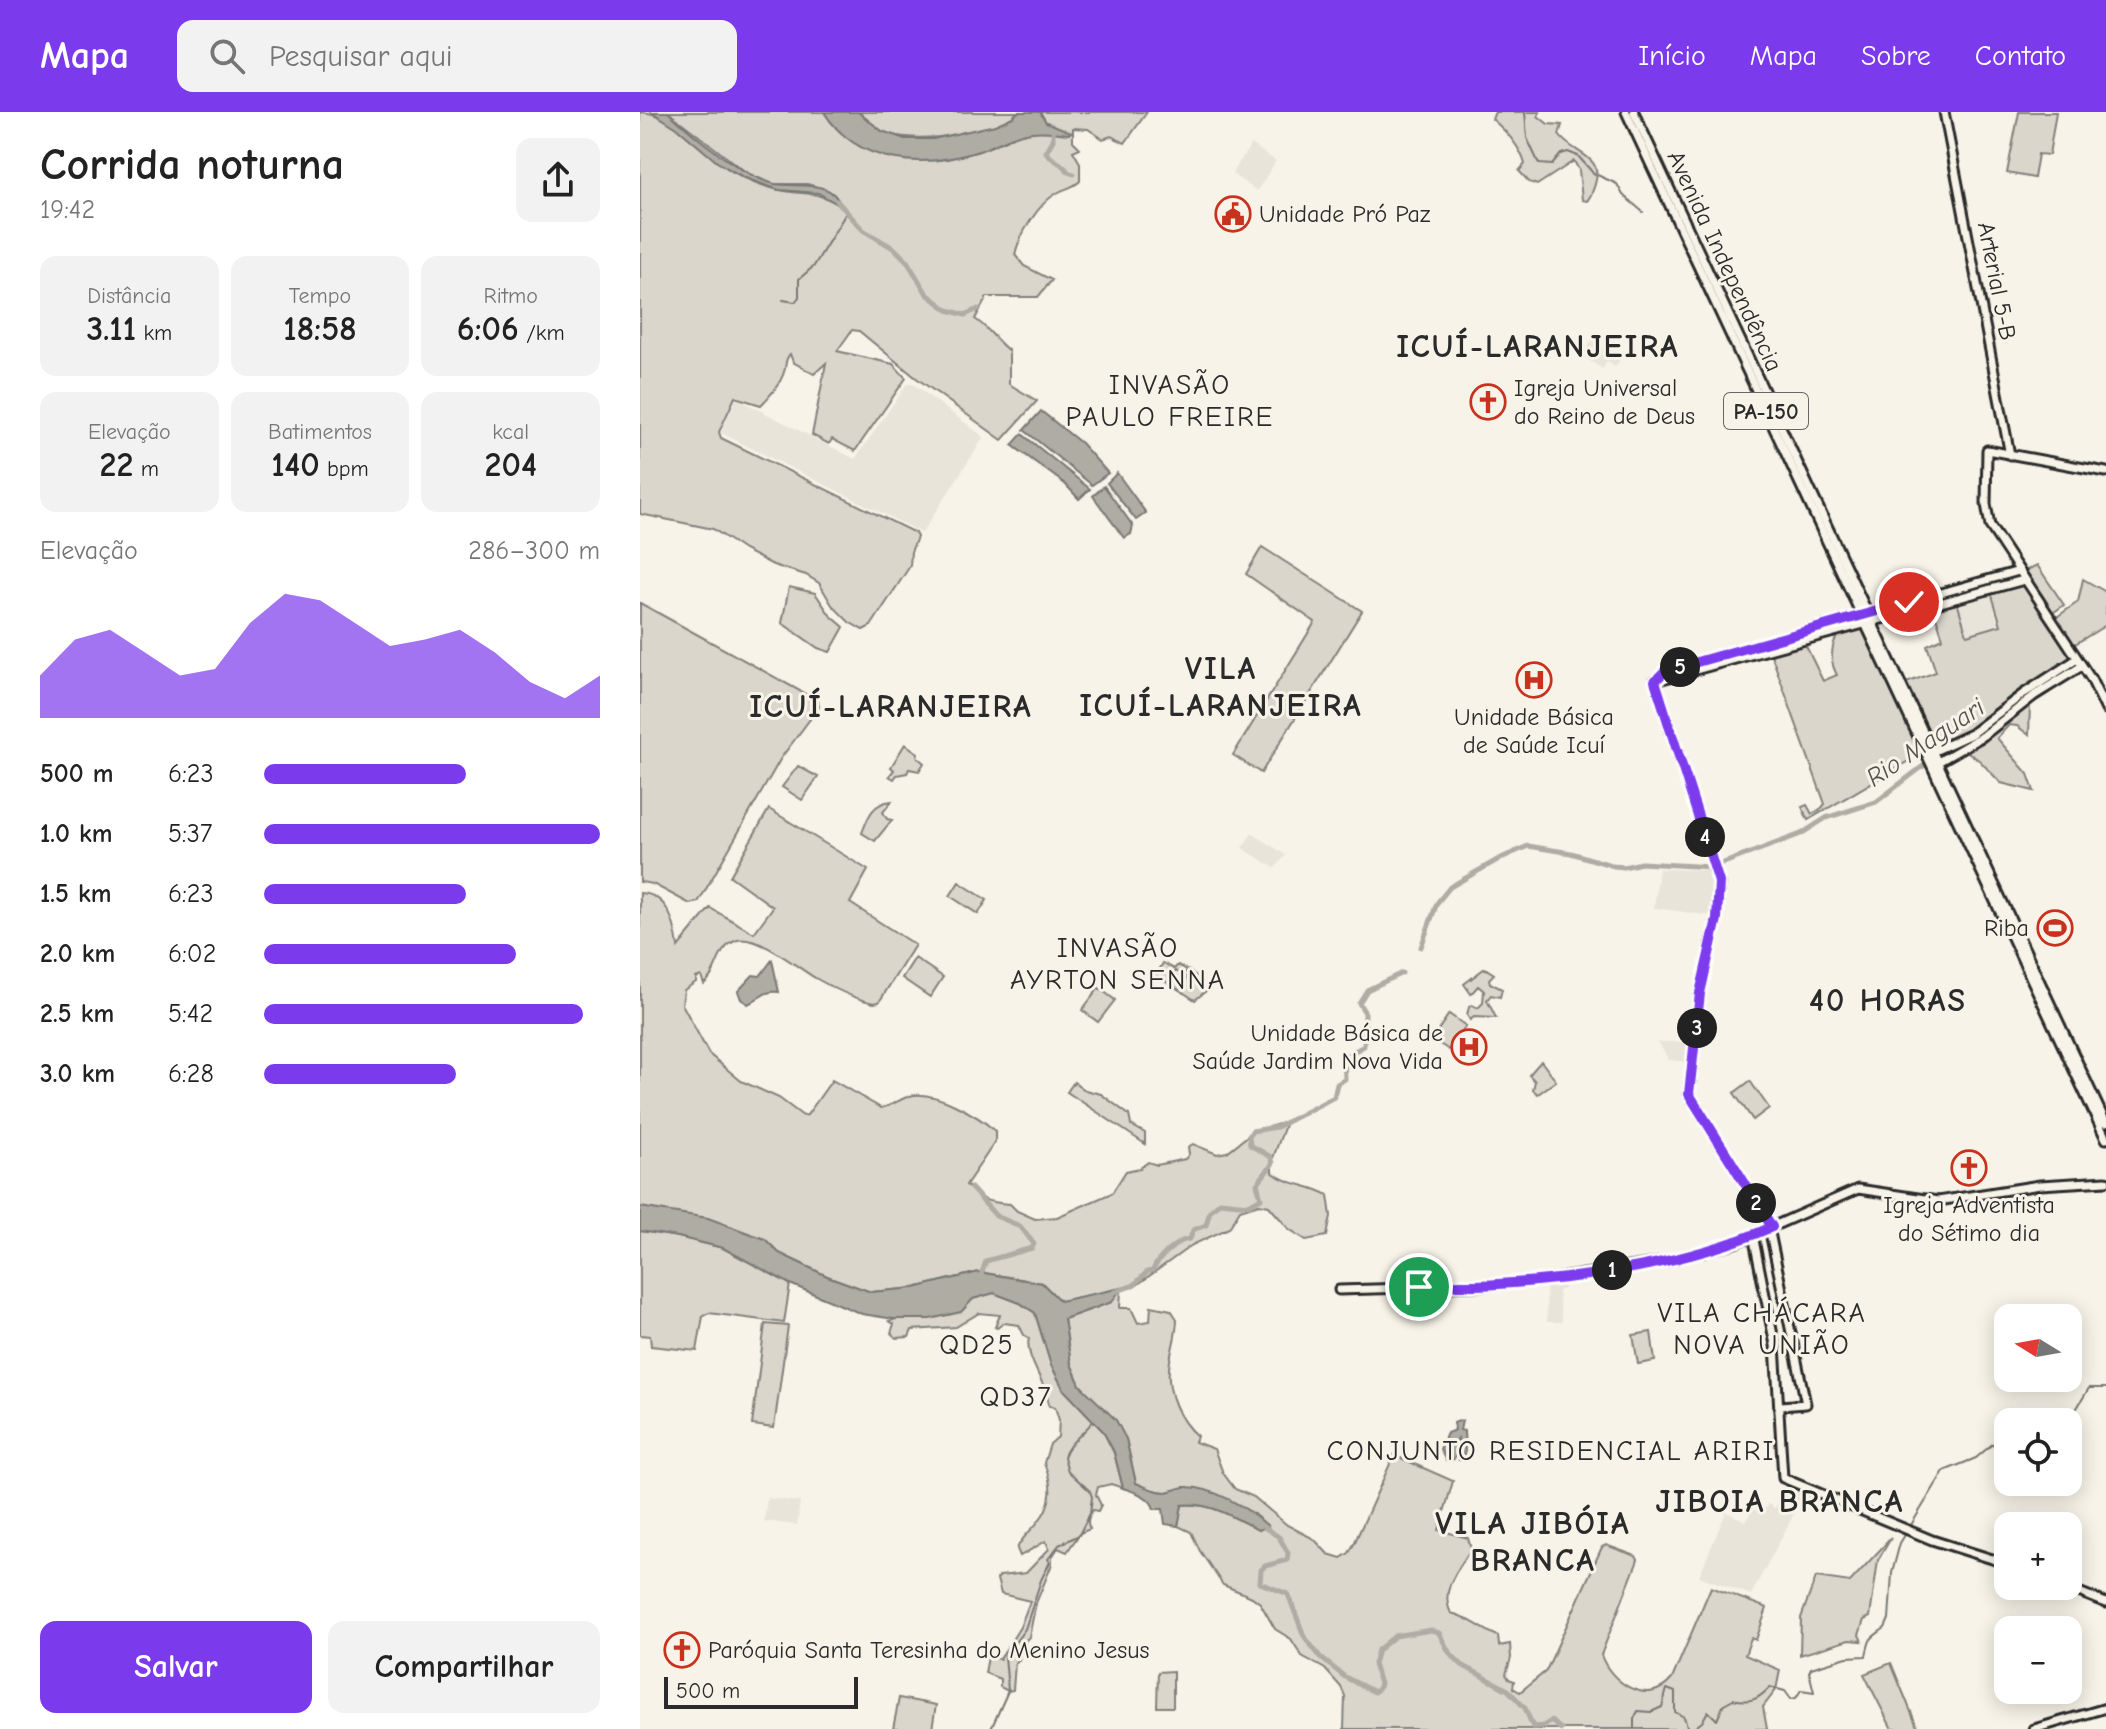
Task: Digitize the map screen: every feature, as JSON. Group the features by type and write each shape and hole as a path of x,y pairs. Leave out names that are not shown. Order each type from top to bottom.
{"main road":[{"name":"Avenida Independência","path":"1626,112 1633,117 2043,995 2106,1123"},
{"name":"Arterial 5-B","path":"1944,112 2010,455"},
{"path":"2106,474 1988,452 1986,504 1990,526 2081,664 2106,710"},
{"path":"1660,678 1865,614 2019,571"},
{"path":"1660,678 1870,624 2024,580"},
{"path":"1961,598 1967,592 1966,586"},
{"path":"1882,610 1885,619"},
{"path":"1934,751 1971,734 2023,694 2081,664"},
{"path":"1934,762 1983,736 2081,664"},
{"name":"Avenida Independência","path":"1893,674 1934,751 1934,762"},
{"path":"1660,678 1719,888 1717,919 1700,993 1689,1094 1770,1228 1806,1404 1780,1406"},
{"name":"Avenida Independência","path":"2043,995 2106,1139"},
{"path":"1339,1290 1477,1286 1546,1280 1679,1259 1753,1235 1858,1189 1938,1201 2040,1185 2106,1181"},
{"path":"1753,1235 1775,1345 1783,1478 1911,1531 1994,1560"},
{"path":"2082,1593 2106,1603"},
{"path":"2034,1729 2106,1710"},
{"path":"2047,1729 2106,1710"}],"shaded area":[{"path":"640,112 665,119 722,165 743,177 774,189 816,195 840,205 821,188 807,184 773,184 747,173 668,112 824,112 838,130 873,153 893,158 936,160 979,151 1019,134 1055,126 1046,122 1040,112 1147,112 1125,143 1111,136 1103,139 1088,129 1073,128 1073,141 1080,148 1073,151 1080,163 1080,181 1043,204 1025,229 1015,255 1024,266 1052,280 1038,297 987,297 975,319 1009,351 1009,384 1037,401 1002,440 915,377 859,331 852,330 837,351 893,364 906,378 855,451 832,439 829,444 812,435 826,363 814,374 793,362 790,354 780,381 761,405 735,397 719,432 721,438 915,533 917,537 910,566 871,626 863,630 849,622 832,605 819,583 806,575 773,565 713,529 640,514"},
{"path":"652,112 668,112 704,143 762,180 822,188 830,191 841,206 818,193 779,190 745,178 717,162 677,128"},
{"path":"824,112 858,112 882,131 905,139 933,139 995,125 1018,112 1040,112 1046,122 1071,132 1025,133 958,157 915,161 873,153 838,130"},
{"path":"858,112 1018,112 1008,120 974,132 913,138 883,132"},
{"path":"1495,112 1540,112 1538,116 1548,124 1562,125 1559,135 1592,161 1595,167 1595,184 1587,201 1582,200 1579,170 1574,161 1537,185 1529,182 1519,171 1525,164 1520,151 1492,119"},
{"path":"2019,112 2056,112 2049,155 2038,154 2034,178 2007,173"},
{"path":"1251,144 1276,161 1257,191 1232,174"},
{"path":"1592,340 1621,358 1615,367 1607,361 1603,369 1582,356"},
{"path":"907,384 913,384 984,437 922,533 721,433 736,398 855,459"},
{"path":"1041,411 1081,443 1108,473 1092,485 1024,430"},
{"path":"1022,434 1090,489 1079,499 1065,484 1012,445"},
{"path":"1117,473 1146,513 1136,520 1107,483"},
{"path":"1104,486 1133,526 1131,534 1124,538 1093,496"},
{"path":"1262,547 1362,611 1261,773 1233,755 1315,622 1246,574"},
{"path":"2037,565 2064,605 2051,614 2023,572"},
{"path":"2083,579 2106,592 2106,625 2070,647 2054,619 2078,602"},
{"path":"2023,582 2080,667 2030,704 2029,735 2017,726 2009,725 1997,738 2028,774 2034,791 2001,783 1980,761 1953,741 1947,743 1939,736 1930,737 1906,683 1936,672 1927,645 1943,638 1933,608 1957,602 1967,635 2001,625 1991,592"},
{"path":"789,587 815,593 830,615 844,627 830,652 818,648 782,623"},
{"path":"1991,592 2001,625 1967,635 1957,602"},
{"path":"640,603 818,701 819,707 781,758 702,896 698,902 690,904 653,884 640,882"},
{"path":"1864,627 1922,753 1808,820 1802,807 1807,805 1812,814 1825,804 1771,654 1805,644 1823,681 1837,675 1832,655 1837,637"},
{"path":"905,744 918,753 917,757 924,763 919,771 909,769 894,779 889,776 894,770 891,767"},
{"path":"798,766 818,777 802,800 782,787"},
{"path":"892,801 883,812 887,819 892,820 875,841 862,833 875,808"},
{"path":"769,809 868,870 850,903 915,945 879,1002 874,1003 817,979 765,946 744,940 735,941 724,950 709,980 704,984 701,976 696,978 696,982 684,990 682,1004 709,1054 741,1081 779,1098 803,1116 807,1115 832,1080 881,1108 920,1095 955,1105 995,1131 995,1142 966,1185 985,1200 1010,1204 1017,1211 1035,1219 1057,1217 1112,1193 1126,1171 1140,1168 1148,1162 1157,1165 1185,1159 1189,1154 1188,1147 1193,1144 1217,1154 1227,1152 1254,1131 1282,1123 1285,1125 1272,1161 1272,1172 1285,1180 1328,1195 1331,1216 1327,1236 1306,1240 1289,1229 1269,1206 1259,1204 1240,1210 1229,1228 1192,1245 1134,1287 1121,1289 1120,1308 1131,1308 1138,1323 1150,1321 1151,1306 1171,1310 1177,1319 1170,1363 1170,1387 1180,1414 1197,1436 1195,1442 1214,1449 1223,1473 1235,1489 1254,1497 1287,1525 1314,1539 1328,1554 1341,1558 1349,1553 1354,1544 1394,1455 1453,1481 1439,1530 1468,1538 1471,1549 1452,1580 1447,1596 1448,1605 1451,1613 1498,1636 1499,1646 1510,1644 1511,1658 1506,1674 1514,1681 1513,1688 1520,1692 1546,1671 1602,1547 1606,1545 1636,1556 1638,1560 1601,1655 1613,1675 1631,1688 1642,1692 1652,1691 1672,1679 1711,1587 1767,1608 1756,1640 1751,1638 1745,1655 1780,1670 1776,1690 1763,1707 1767,1729 1344,1729 1345,1696 1341,1687 1325,1669 1302,1656 1291,1639 1275,1629 1260,1603 1223,1585 1191,1532 1178,1526 1182,1505 1212,1508 1258,1530 1254,1514 1213,1493 1185,1487 1166,1492 1136,1483 1126,1439 1080,1385 1071,1364 1064,1319 1112,1302 1120,1289 1060,1301 1042,1283 979,1272 914,1288 871,1292 827,1276 779,1253 765,1239 640,1207 640,893 657,898 664,904 675,929 678,947 710,908 754,933 773,907 730,876"},
{"path":"1252,833 1286,855 1275,868 1242,848"},
{"path":"1659,869 1712,870 1715,886 1713,916 1654,908"},
{"path":"959,882 987,900 978,914 950,896"},
{"path":"915,958 943,977 930,997 902,978"},
{"path":"772,960 779,992 766,993 748,1004 741,999 738,991 753,975 760,976"},
{"path":"1163,963 1174,969 1178,965 1187,970 1183,975 1176,971 1173,974 1185,982 1189,971 1203,981 1200,988 1206,991 1195,1000 1156,975"},
{"path":"1485,968 1494,974 1489,979 1490,983 1502,989 1500,997 1491,995 1487,1000 1496,1018 1474,1017 1470,1020 1467,1015 1469,1007 1478,1008 1483,1003 1484,991 1478,986 1471,994 1464,984"},
{"path":"1099,988 1115,1000 1098,1022 1082,1010"},
{"path":"1449,1014 1466,1026 1449,1050 1432,1039"},
{"path":"1658,1042 1692,1042 1690,1062 1669,1060"},
{"path":"1541,1061 1556,1081 1538,1094 1533,1090 1535,1081 1529,1075"},
{"path":"1750,1081 1769,1108 1753,1120 1734,1093"},
{"path":"1074,1082 1085,1090 1101,1094 1129,1115 1131,1125 1145,1133 1145,1144 1067,1092"},
{"path":"640,1207 708,1218 765,1239 779,1253 827,1276 871,1292 914,1288 979,1272 1042,1283 1060,1301 1121,1288 1112,1302 1064,1319 1071,1364 1080,1385 1116,1420 1126,1439 1136,1483 1161,1492 1184,1487 1206,1490 1240,1505 1268,1526 1258,1530 1222,1512 1192,1504 1182,1505 1178,1526 1165,1524 1163,1509 1154,1509 1146,1498 1123,1488 1114,1452 1103,1431 1064,1390 1051,1365 1035,1313 1020,1303 994,1293 973,1299 961,1312 930,1319 894,1319 862,1314 790,1284 723,1248 640,1231"},
{"path":"640,1231 723,1248 790,1284 784,1323 709,1313 703,1316 697,1351 651,1346 650,1336 640,1335"},
{"path":"1563,1282 1564,1289 1558,1291 1562,1322 1547,1322 1546,1284"},
{"path":"994,1293 1020,1303 1035,1313 1051,1365 1064,1390 1103,1431 1114,1453 1123,1488 1111,1484 1098,1487 1096,1495 1101,1505 1089,1517 1090,1529 1080,1533 1067,1552 1058,1548 1052,1557 1036,1603 1029,1637 1022,1644 1019,1660 1015,1663 1013,1690 1008,1691 1000,1687 1000,1679 985,1673 988,1657 1000,1659 1020,1627 1030,1601 1001,1594 997,1579 1026,1573 1049,1549 1046,1541 1020,1556 1017,1549 1043,1516 1049,1501 1050,1486 1044,1463 1050,1444 1058,1437 1059,1420 1055,1407 1049,1406 1030,1354 1029,1338 1019,1325 1004,1323 995,1327 1000,1315 979,1313 956,1327 912,1330 909,1337 896,1338 891,1333 894,1324 889,1321"},
{"path":"765,1324 788,1326 774,1428 752,1425"},
{"path":"1651,1332 1655,1361 1638,1364 1633,1335"},
{"path":"1462,1421 1460,1430 1464,1431 1465,1451 1462,1460 1459,1460 1458,1439 1454,1442 1457,1449 1454,1459 1446,1461 1440,1449 1447,1433 1455,1430 1454,1423"},
{"path":"1787,1485 1805,1493 1751,1595 1699,1576 1726,1512 1746,1521 1752,1509 1763,1513 1768,1504 1775,1508"},
{"path":"767,1498 800,1502 797,1525 764,1521"},
{"path":"1891,1538 1878,1560 1870,1617 1864,1620 1859,1635 1862,1641 1849,1640 1800,1655 1801,1618 1816,1577 1850,1582"},
{"path":"1891,1663 1918,1729 1892,1729 1864,1674"},
{"path":"1173,1671 1173,1707 1157,1707 1158,1672"},
{"path":"899,1698 936,1705 932,1729 893,1729"}],"waterway":[{"name":"Rio Maguari","path":"1525,112 1527,138 1539,164 1552,165 1561,154 1568,152 1578,156 1593,173 1617,184 1623,195 1643,212"},
{"path":"1053,129 1053,140 1046,152 1074,174"},
{"name":"Rio Maguari","path":"837,201 863,230 895,249 907,261 927,294 948,310 965,315 978,309"},
{"path":"783,300 795,302 799,297 799,279 814,266 846,213"},
{"name":"Rio Maguari","path":"1973,736 2000,716"},
{"name":"Rio Maguari","path":"1421,947 1437,903 1450,887 1528,846 1571,853 1614,866 1641,863 1713,867 1801,834 1826,818 1876,802 1939,754 1961,743"},
{"name":"Rio Maguari","path":"1115,1292 1134,1285 1153,1270 1169,1250 1190,1239 1193,1230 1206,1225 1210,1211 1220,1202 1249,1205 1261,1198 1257,1184 1273,1163 1271,1157 1250,1145 1252,1131 1277,1127 1334,1097 1337,1084 1345,1079 1344,1057 1364,1046 1365,1013 1359,1003 1367,990 1402,973"},
{"path":"971,1188 996,1216 1020,1226 1034,1244 1032,1248 986,1261 980,1278"},
{"path":"2077,1408 2089,1388 2106,1388"},
{"path":"991,1729 1008,1691 1005,1656 1025,1629 1050,1562 1048,1559 1059,1545 1079,1535 1090,1513 1090,1491 1068,1471 1064,1457 1092,1422"},
{"path":"1693,1729 1702,1722 1708,1711 1717,1720 1724,1704 1733,1699 1753,1699 1770,1687 1785,1691 1791,1699 1796,1698 1801,1690 1814,1692 1809,1672 1811,1668 1847,1657 1866,1656 1871,1639 1885,1628 1889,1619 1892,1573 1900,1543 1944,1471 1976,1458 1994,1443"},
{"path":"1259,1524 1279,1537 1288,1553 1287,1560 1261,1570 1260,1583 1288,1594 1304,1636 1321,1658 1345,1677 1374,1692 1380,1684 1374,1664 1378,1650 1395,1636 1431,1630 1439,1633 1449,1652 1462,1665 1508,1690 1525,1708 1533,1727 1551,1721 1561,1729"},
{"path":"1634,1729 1638,1711 1651,1712 1662,1707 1667,1689 1675,1692 1675,1712 1684,1717 1688,1729"}],"place":[{"name":"Unidade Pró Paz","path":"1233,214"},
{"name":"Igreja Universal do Reino de Deus","path":"1488,402"},
{"name":"Unidade Básica de Saúde Icuí","path":"1534,680"},
{"name":"Riba","path":"2055,928"},
{"name":"Unidade Básica de Saúde Jardim Nova Vida","path":"1469,1047"},
{"name":"Igreja Adventista do Sétimo dia","path":"1969,1168"},
{"name":"Paróquia Santa Teresinha do Menino Jesus","path":"682,1650"}],"district":[{"name":"ICUÍ-LARANJEIRA","path":"1538,346"},
{"name":"INVASÃO PAULO FREIRE","path":"1170,400"},
{"name":"VILA ICUÍ-LARANJEIRA","path":"1221,686"},
{"name":"ICUÍ-LARANJEIRA","path":"891,706"},
{"name":"INVASÃO AYRTON SENNA","path":"1118,963"},
{"name":"40 HORAS","path":"1888,1000"},
{"name":"VILA CHÁCARA NOVA UNIÃO","path":"1762,1328"},
{"name":"QD25","path":"977,1344"},
{"name":"QD37","path":"1016,1396"},
{"name":"CONJUNTO RESIDENCIAL ARIRI","path":"1551,1450"},
{"name":"JIBOIA BRANCA","path":"1780,1501"},
{"name":"VILA JIBÓIA BRANCA","path":"1533,1542"}],"route":[{"path":"1419,1287 1546,1280 1656,1263 1708,1252 1772,1227 1689,1094 1700,993 1717,919 1719,882 1655,681 1665,671 1909,602"}]}
